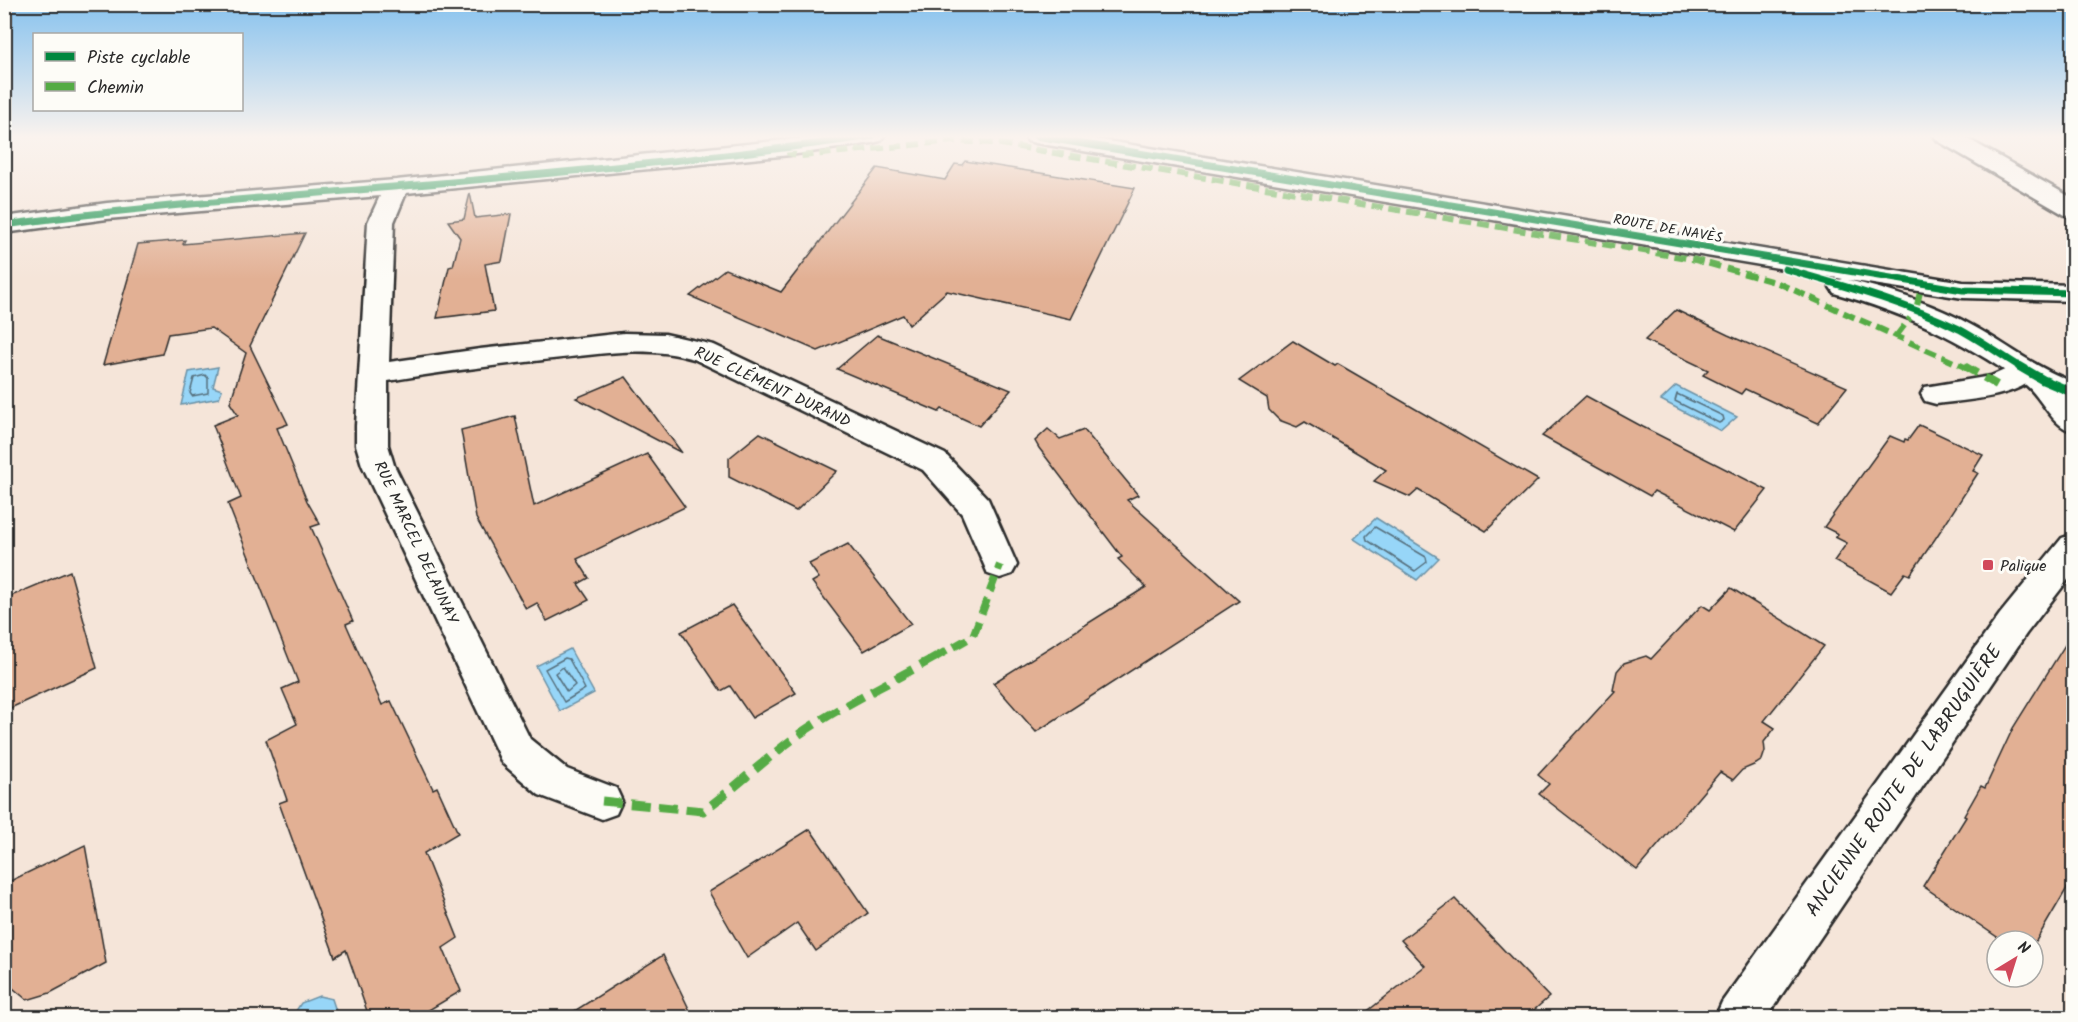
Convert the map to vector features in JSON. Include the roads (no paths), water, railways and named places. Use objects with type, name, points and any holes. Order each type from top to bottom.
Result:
[{"type":"street","points":[[4,225],[85,213],[429,184]]},
{"type":"street","name":"ROUTE DE NAVÈS","points":[[1325,184],[1727,252]]},
{"type":"street","points":[[2028,184],[2073,210]]},
{"type":"street","name":"RUE MARCEL DELAUNAY","points":[[396,187],[381,222],[371,426],[372,445],[378,465],[516,751],[553,782],[602,801]]},
{"type":"street","points":[[1727,252],[1964,290],[2073,293]]},
{"type":"street","points":[[1727,252],[1851,289],[1914,311],[1958,329],[2031,375],[2073,393]]},
{"type":"street","points":[[2001,354],[1987,338],[1981,323],[1983,310],[1993,301],[2009,295],[2032,293],[2073,300]]},
{"type":"street","name":"RUE CLÉMENT DURAND","points":[[375,374],[426,364],[642,341],[685,345],[934,462],[976,508],[1000,565]]},
{"type":"street","points":[[1936,394],[1997,385],[2031,375]]},
{"type":"street","points":[[2031,375],[2073,422]]},
{"type":"street","name":"ANCIENNE ROUTE DE LABRUGUIÈRE","points":[[1738,1017],[2013,624],[2073,547]]},
{"type":"water","points":[[218,367],[213,387],[222,390],[219,398],[181,405],[189,372]]},
{"type":"water","points":[[1676,386],[1737,417],[1721,431],[1661,400]]},
{"type":"water","points":[[1376,518],[1439,558],[1417,580],[1354,539]]},
{"type":"water","points":[[570,649],[594,693],[560,711],[536,666]]},
{"type":"water","points":[[319,996],[332,999],[338,1017],[292,1017],[301,1003]]},
{"type":"place","name":"Palique","points":[[1988,565]]}]
